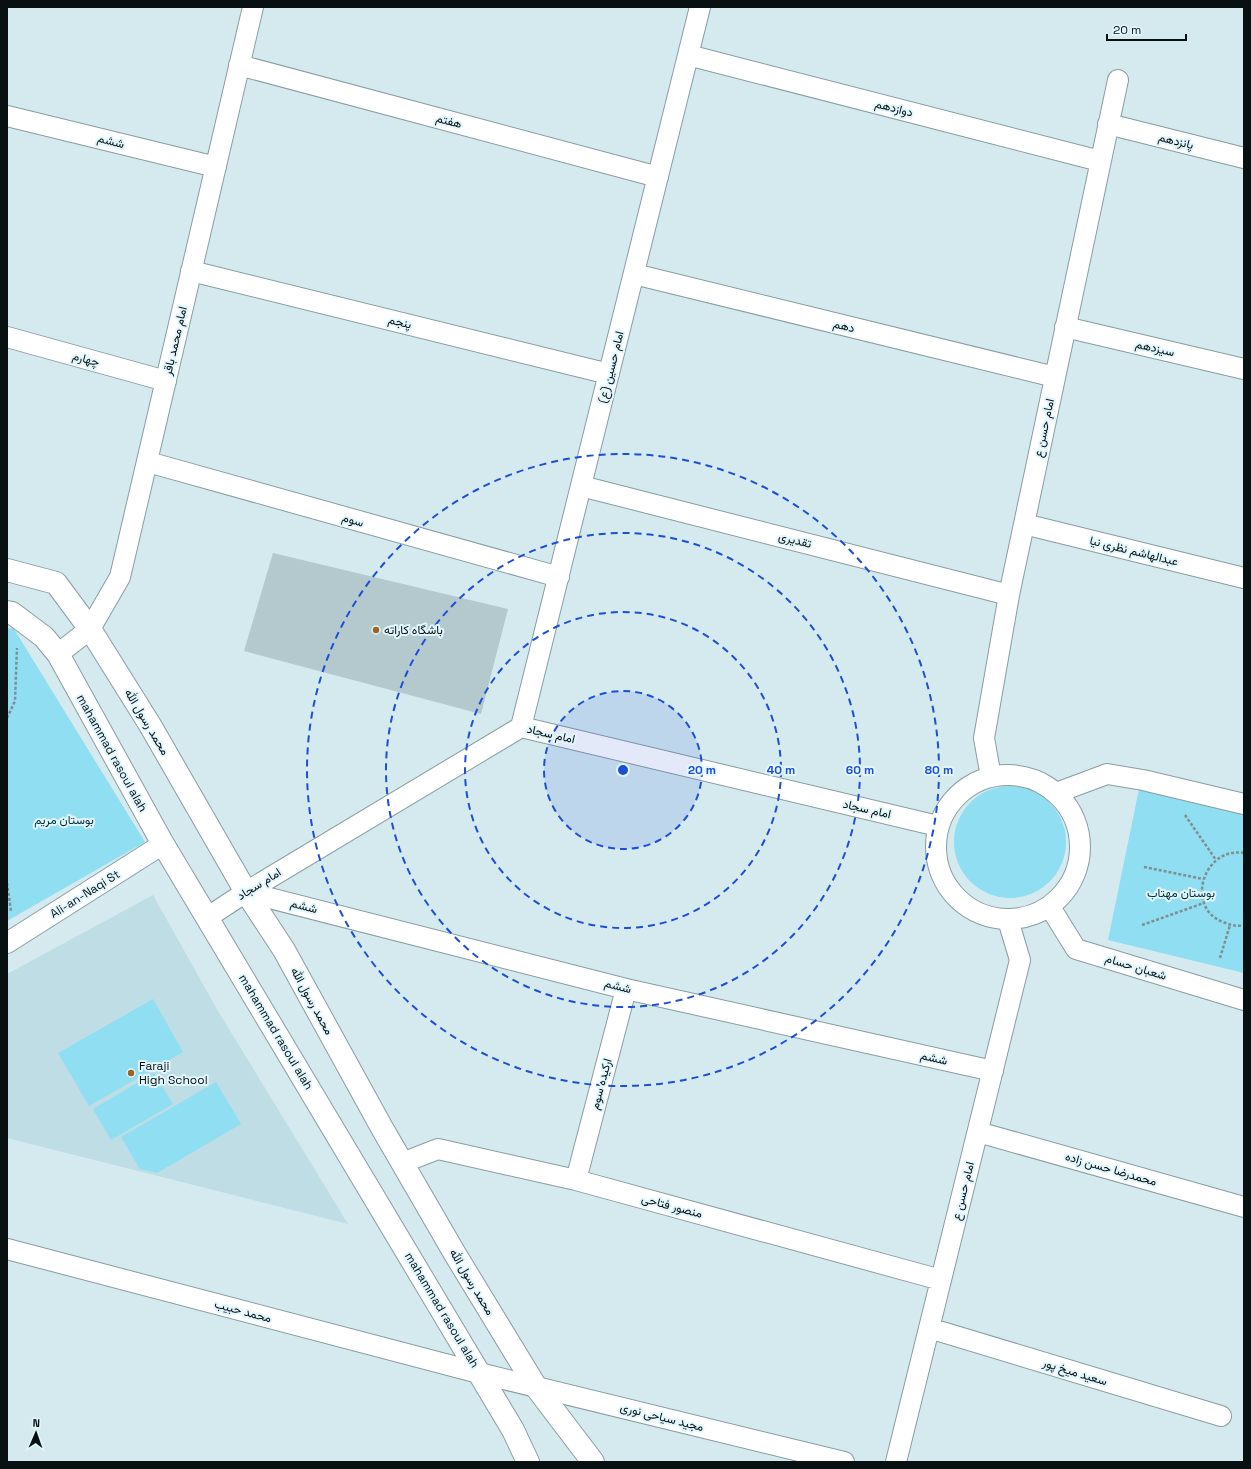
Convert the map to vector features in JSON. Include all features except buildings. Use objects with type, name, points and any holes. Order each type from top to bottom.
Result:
[{"type":"street","name":"امام محمد باقر","points":[[58,654],[90,629],[120,577],[253,7]]},
{"type":"street","name":"امام حسین (ع)","points":[[521,727],[700,7]]},
{"type":"street","name":"دوازدهم","points":[[688,55],[1100,161]]},
{"type":"street","name":"هفتم","points":[[239,65],[658,177]]},
{"type":"street","name":"امام حسن ع","points":[[991,777],[984,738],[1009,595],[1118,80]]},
{"type":"street","name":"ششم","points":[[7,116],[216,167]]},
{"type":"street","name":"پانزدهم","points":[[1108,124],[1244,158]]},
{"type":"street","name":"پنجم","points":[[191,271],[609,374]]},
{"type":"street","name":"دهم","points":[[634,274],[1055,377]]},
{"type":"street","name":"سیزدهم","points":[[1065,327],[1244,370]]},
{"type":"street","name":"چهارم","points":[[7,338],[166,381]]},
{"type":"street","name":"سوم","points":[[148,462],[559,577]]},
{"type":"street","name":"تقدیری","points":[[581,486],[1009,595]]},
{"type":"street","name":"عبدالهاشم نظری نیا","points":[[1024,524],[1244,578]]},
{"type":"street","name":"محمد رسول الله","points":[[7,570],[56,583],[90,629],[150,725],[246,892],[284,950],[402,1163],[455,1254],[536,1387],[592,1462]]},
{"type":"street","points":[[7,612],[12,613],[44,637],[58,654]]},
{"type":"street","name":"mahammad rasoul alah","points":[[58,654],[163,844],[208,917],[513,1430],[528,1462]]},
{"type":"street","name":"امام سجاد","points":[[208,917],[246,892],[521,727],[938,826]]},
{"type":"street","points":[[1056,793],[1107,774],[1165,785],[1244,804]]},
{"type":"street","points":[[1014,775],[1037,781],[1056,793],[1070,810],[1078,830],[1081,851],[1076,872],[1066,891],[1050,907],[1030,916],[1008,920],[986,917],[965,907],[949,891],[938,871],[935,848],[938,826],[946,809],[958,794],[974,783],[991,777],[1014,775]]},
{"type":"street","name":"Ali-an-Naqi St","points":[[7,942],[163,844]]},
{"type":"street","name":"ششم","points":[[246,892],[626,989],[993,1071]]},
{"type":"street","name":"شعبان حسام","points":[[1050,907],[1076,949],[1244,1000]]},
{"type":"street","name":"امام حسن ع","points":[[896,1462],[1020,960],[1008,920]]},
{"type":"street","name":"ارکیده سوم","points":[[576,1180],[626,989]]},
{"type":"street","name":"محمدرضا حسن زاده","points":[[978,1132],[1244,1207]]},
{"type":"street","name":"منصور فتاحی","points":[[402,1163],[438,1149],[576,1180],[941,1280]]},
{"type":"street","name":"محمد حبیب","points":[[7,1249],[479,1373]]},
{"type":"street","name":"سعید میخ پور","points":[[929,1328],[1221,1416]]},
{"type":"street","name":"مجید سیاحی نوری","points":[[479,1373],[844,1462]]},
{"type":"path","points":[[7,718],[15,701],[18,664],[16,641]]},
{"type":"path","points":[[1165,785],[1216,860]]},
{"type":"path","points":[[1244,853],[1227,854],[1216,860],[1208,869],[1203,880],[1201,891],[1204,903],[1210,913],[1219,920],[1230,925],[1244,925]]},
{"type":"path","points":[[1144,867],[1203,880]]},
{"type":"path","points":[[7,883],[12,912]]},
{"type":"path","points":[[1142,925],[1204,903]]},
{"type":"path","points":[[1220,958],[1230,925]]},
{"type":"shaded area","name":"Faraji High School","points":[[153,895],[218,1011],[348,1224],[7,1138],[7,974]]},
{"type":"green space","name":"بوستان مریم","points":[[7,628],[14,629],[145,842],[7,921]]},
{"type":"green space","points":[[1010,786],[1021,787],[1031,791],[1041,796],[1049,803],[1056,811],[1061,821],[1065,831],[1065,853],[1061,863],[1056,873],[1049,881],[1041,888],[1031,893],[1021,897],[1010,898],[999,897],[989,893],[979,888],[971,881],[964,873],[959,863],[955,853],[954,842],[955,831],[959,821],[964,811],[971,803],[979,796],[989,791],[999,787]]},
{"type":"green space","name":"بوستان مهتاب","points":[[1139,789],[1244,814],[1244,973],[1108,940]]},
{"type":"green space","points":[[153,999],[183,1052],[89,1106],[58,1053]]},
{"type":"green space","points":[[154,1073],[173,1104],[111,1140],[93,1109]]},
{"type":"green space","points":[[216,1082],[241,1124],[157,1173],[140,1169],[121,1137]]},
{"type":"place","name":"باشگاه کاراته","points":[[376,630]]},
{"type":"place","name":"Faraji High School","points":[[131,1073]]}]
